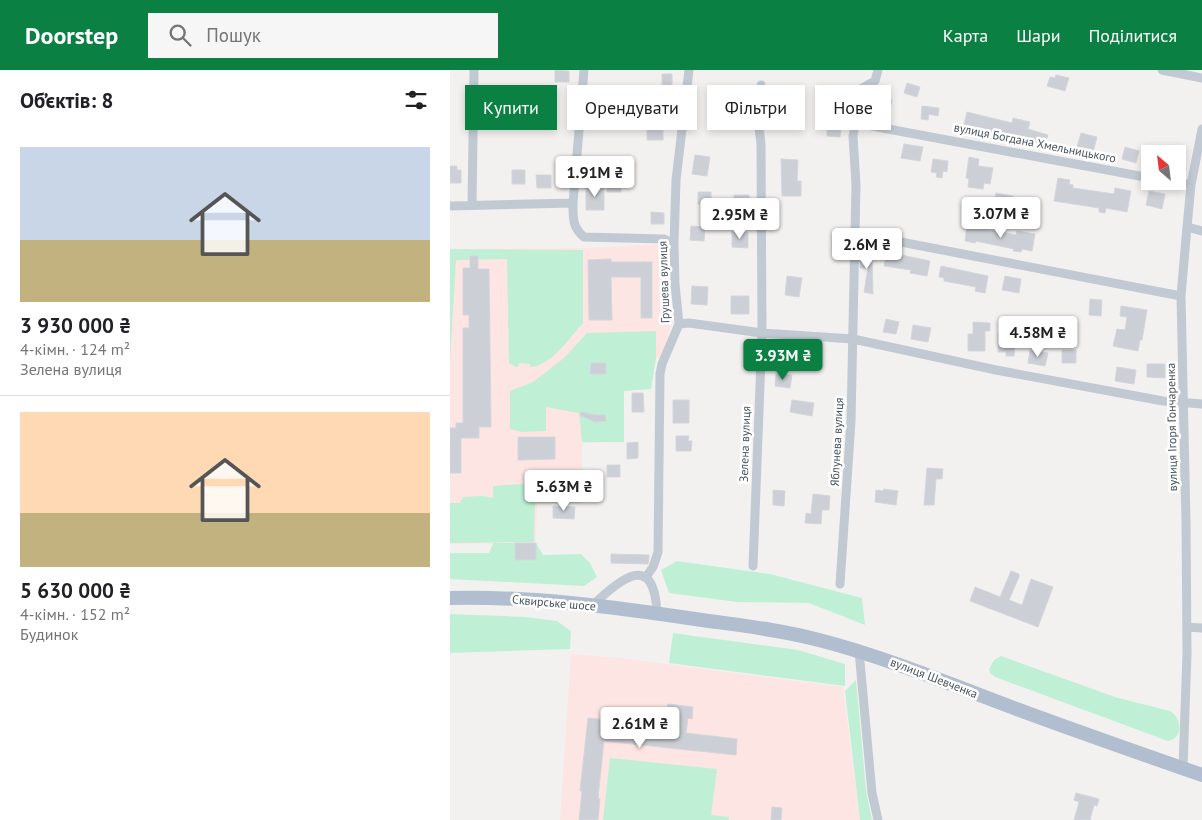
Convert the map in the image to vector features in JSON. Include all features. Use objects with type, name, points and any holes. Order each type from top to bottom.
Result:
[{"type":"main road","name":"Сквирське шосе","points":[[450,598],[506,599],[657,613]]},
{"type":"main road","name":"вулиця Шевченка","points":[[657,613],[776,630],[818,639],[1202,775]]},
{"type":"street","points":[[472,205],[474,70]]},
{"type":"street","points":[[584,70],[572,203],[573,222],[577,231],[584,237],[664,239],[674,244]]},
{"type":"street","name":"Грушева вулиця","points":[[646,577],[653,567],[658,552],[660,374],[662,364],[679,324],[674,244],[676,180],[689,70]]},
{"type":"street","name":"Яблунева вулиця","points":[[868,85],[875,81],[878,70]]},
{"type":"street","points":[[1162,70],[1202,78]]},
{"type":"street","name":"вулиця Ігоря Гончаренка","points":[[1183,768],[1187,627],[1181,296],[1191,185],[1202,129]]},
{"type":"street","name":"Зелена вулиця","points":[[753,566],[762,332],[761,144],[759,130]]},
{"type":"street","name":"Яблунева вулиця","points":[[840,584],[848,486],[853,340],[856,185],[853,136],[854,130]]},
{"type":"street","name":"вулиця Богдана Хмельницького","points":[[891,130],[1141,176]]},
{"type":"street","points":[[1186,184],[1191,185]]},
{"type":"street","points":[[450,206],[572,203]]},
{"type":"street","points":[[1188,227],[1202,231]]},
{"type":"street","points":[[854,233],[1181,296]]},
{"type":"street","points":[[679,324],[689,323],[853,340],[996,370],[1184,404],[1202,404]]},
{"type":"street","points":[[593,606],[607,591],[627,578],[638,575],[646,577],[651,581],[654,588],[657,613]]},
{"type":"street","points":[[1187,627],[1202,628]]},
{"type":"street","points":[[859,652],[872,793],[878,820]]},
{"type":"shaded area","points":[[668,244],[670,328],[662,359],[656,358],[651,389],[624,391],[624,442],[582,443],[582,504],[537,504],[536,543],[450,544],[450,249],[586,248]]},
{"type":"shaded area","points":[[571,654],[619,658],[843,687],[860,820],[560,820]]},
{"type":"green space","points":[[450,249],[583,250],[583,323],[560,350],[546,362],[530,367],[530,364],[519,363],[518,367],[516,367],[509,363],[507,259],[456,260],[450,360]]},
{"type":"green space","points":[[656,331],[656,358],[651,389],[624,391],[624,442],[582,442],[579,413],[546,407],[546,431],[521,432],[510,429],[510,391],[533,382],[564,358],[587,333]]},
{"type":"green space","points":[[580,480],[580,503],[535,503],[534,542],[450,543],[450,503],[460,503],[463,497],[483,496],[493,498],[493,486]]},
{"type":"green space","points":[[493,543],[536,543],[543,555],[581,554],[590,563],[597,577],[584,586],[450,579],[450,553],[489,553]]},
{"type":"green space","points":[[677,561],[770,574],[862,598],[865,625],[809,603],[737,602],[669,593],[661,570]]},
{"type":"green space","points":[[450,614],[526,617],[557,621],[571,631],[570,649],[450,653]]},
{"type":"green space","points":[[673,633],[798,650],[845,664],[845,686],[669,663]]},
{"type":"green space","points":[[1001,656],[1115,697],[1170,711],[1177,718],[1180,728],[1179,732],[1177,736],[1168,741],[995,677],[990,673],[989,669],[994,660]]},
{"type":"green space","points":[[856,680],[866,790],[872,820],[860,820],[845,691]]},
{"type":"green space","points":[[610,758],[717,769],[711,815],[729,817],[729,820],[603,820]]},
{"type":"building","points":[[555,70],[569,71],[569,82],[555,82]]},
{"type":"building","points":[[662,74],[672,74],[672,85],[662,85]]},
{"type":"building","points":[[1056,75],[1069,78],[1065,91],[1047,86],[1050,77],[1055,78]]},
{"type":"building","points":[[907,83],[920,87],[917,97],[904,93]]},
{"type":"building","points":[[922,106],[939,108],[938,116],[929,114],[928,120],[921,119]]},
{"type":"building","points":[[967,112],[1012,123],[1013,118],[1030,122],[1028,129],[1048,135],[1045,144],[978,129],[977,132],[963,128]]},
{"type":"building","points":[[647,130],[663,130],[663,140],[647,140]]},
{"type":"building","points":[[827,130],[841,130],[840,137],[827,136]]},
{"type":"building","points":[[1081,133],[1097,137],[1092,156],[1076,151]]},
{"type":"building","points":[[904,144],[923,147],[920,161],[901,158]]},
{"type":"building","points":[[1125,147],[1139,151],[1136,163],[1122,159]]},
{"type":"building","points":[[695,155],[710,157],[707,176],[692,174]]},
{"type":"building","points":[[969,157],[979,159],[978,166],[993,168],[990,184],[984,183],[983,189],[968,187],[969,179],[966,178]]},
{"type":"building","points":[[781,159],[798,160],[797,181],[801,181],[801,196],[782,196]]},
{"type":"building","points":[[933,159],[948,161],[947,172],[943,171],[942,178],[936,177],[937,173],[931,172]]},
{"type":"building","points":[[450,166],[457,166],[457,170],[461,170],[461,183],[450,183]]},
{"type":"building","points":[[512,170],[525,170],[525,184],[512,184]]},
{"type":"building","points":[[536,175],[551,175],[551,188],[537,188]]},
{"type":"building","points":[[1058,178],[1070,180],[1069,184],[1073,185],[1073,188],[1114,194],[1115,188],[1131,191],[1127,212],[1106,208],[1105,213],[1099,212],[1099,208],[1054,201]]},
{"type":"building","points":[[606,179],[621,179],[621,192],[607,192]]},
{"type":"building","points":[[586,187],[604,187],[604,210],[586,210]]},
{"type":"building","points":[[1149,191],[1165,194],[1162,209],[1146,205]]},
{"type":"building","points":[[698,192],[711,192],[711,204],[698,204]]},
{"type":"building","points":[[996,193],[1013,196],[1012,205],[995,202]]},
{"type":"building","points":[[734,195],[749,195],[749,218],[734,219]]},
{"type":"building","points":[[651,212],[664,213],[664,224],[651,224]]},
{"type":"building","points":[[967,225],[1016,235],[1017,231],[1035,234],[1032,251],[1022,249],[1021,252],[1013,251],[1014,249],[976,241],[975,243],[965,241]]},
{"type":"building","points":[[691,226],[705,227],[704,241],[690,240]]},
{"type":"building","points":[[732,232],[748,232],[748,248],[732,247]]},
{"type":"building","points":[[861,247],[868,247],[868,259],[872,259],[873,294],[864,292],[868,268],[860,268]]},
{"type":"building","points":[[887,252],[930,261],[927,276],[910,273],[911,270],[884,266]]},
{"type":"building","points":[[470,256],[478,256],[478,269],[489,269],[491,427],[479,427],[479,438],[461,438],[461,473],[450,473],[450,428],[456,428],[456,423],[463,423],[463,328],[469,328],[469,315],[463,315],[463,268],[470,268]]},
{"type":"building","points":[[611,259],[611,262],[652,262],[652,318],[641,318],[641,277],[611,277],[612,320],[589,320],[588,260]]},
{"type":"building","points":[[941,266],[988,276],[985,293],[975,291],[976,287],[944,281],[944,278],[939,277]]},
{"type":"building","points":[[787,276],[802,278],[799,297],[785,295]]},
{"type":"building","points":[[1005,276],[1021,279],[1019,293],[1002,290]]},
{"type":"building","points":[[692,286],[708,287],[707,305],[691,304]]},
{"type":"building","points":[[731,296],[749,296],[749,314],[731,314]]},
{"type":"building","points":[[1090,299],[1102,300],[1101,316],[1089,315]]},
{"type":"building","points":[[1121,306],[1147,310],[1142,340],[1140,340],[1138,351],[1113,346],[1117,329],[1125,330],[1127,317],[1120,316]]},
{"type":"building","points":[[886,319],[899,322],[896,334],[883,332]]},
{"type":"building","points":[[973,322],[990,323],[990,331],[985,331],[985,351],[968,351],[968,334],[973,334]]},
{"type":"building","points":[[913,325],[931,328],[928,342],[911,339]]},
{"type":"building","points":[[998,334],[1007,334],[1007,339],[1015,339],[1014,356],[1006,356],[1006,352],[998,352]]},
{"type":"building","points":[[1030,350],[1048,353],[1045,366],[1028,363]]},
{"type":"building","points":[[1062,350],[1076,350],[1076,363],[1062,363]]},
{"type":"building","points":[[591,363],[606,363],[606,374],[590,374]]},
{"type":"building","points":[[1147,364],[1165,364],[1165,378],[1147,377]]},
{"type":"building","points":[[1117,367],[1136,370],[1134,384],[1115,381]]},
{"type":"building","points":[[776,374],[792,375],[790,388],[775,386]]},
{"type":"building","points":[[632,393],[643,393],[644,412],[632,412]]},
{"type":"building","points":[[673,400],[689,400],[689,423],[673,423]]},
{"type":"building","points":[[792,400],[814,403],[812,416],[790,412]]},
{"type":"building","points":[[581,412],[605,415],[606,421],[595,422],[580,415]]},
{"type":"building","points":[[676,436],[689,436],[688,441],[692,441],[691,451],[676,451]]},
{"type":"building","points":[[518,437],[555,437],[555,459],[518,460]]},
{"type":"building","points":[[638,442],[638,458],[627,459],[627,443]]},
{"type":"building","points":[[607,465],[620,465],[620,477],[607,477]]},
{"type":"building","points":[[927,468],[943,469],[942,479],[936,479],[934,505],[924,505]]},
{"type":"building","points":[[884,489],[898,491],[896,505],[875,502],[876,490],[883,491]]},
{"type":"building","points":[[773,490],[785,491],[784,506],[773,505]]},
{"type":"building","points":[[813,494],[830,496],[829,510],[822,510],[821,524],[805,523],[806,513],[811,514]]},
{"type":"building","points":[[553,506],[575,507],[574,519],[553,518]]},
{"type":"building","points":[[515,543],[536,543],[536,560],[515,560]]},
{"type":"building","points":[[611,554],[649,555],[648,564],[611,563]]},
{"type":"building","points":[[1011,571],[1019,574],[1019,577],[1009,600],[1022,605],[1031,579],[1053,587],[1038,627],[970,601],[975,587],[1000,597]]},
{"type":"building","points":[[668,704],[693,707],[692,719],[688,718],[686,733],[737,739],[736,755],[604,741],[598,798],[600,799],[598,820],[579,820],[582,791],[580,791],[588,718],[606,720],[606,724],[668,731],[670,718],[667,717]]},
{"type":"building","points":[[1076,793],[1099,799],[1097,806],[1094,805],[1090,820],[1074,820],[1079,802],[1074,800]]},
{"type":"building","points":[[772,807],[782,808],[781,820],[771,820]]}]
